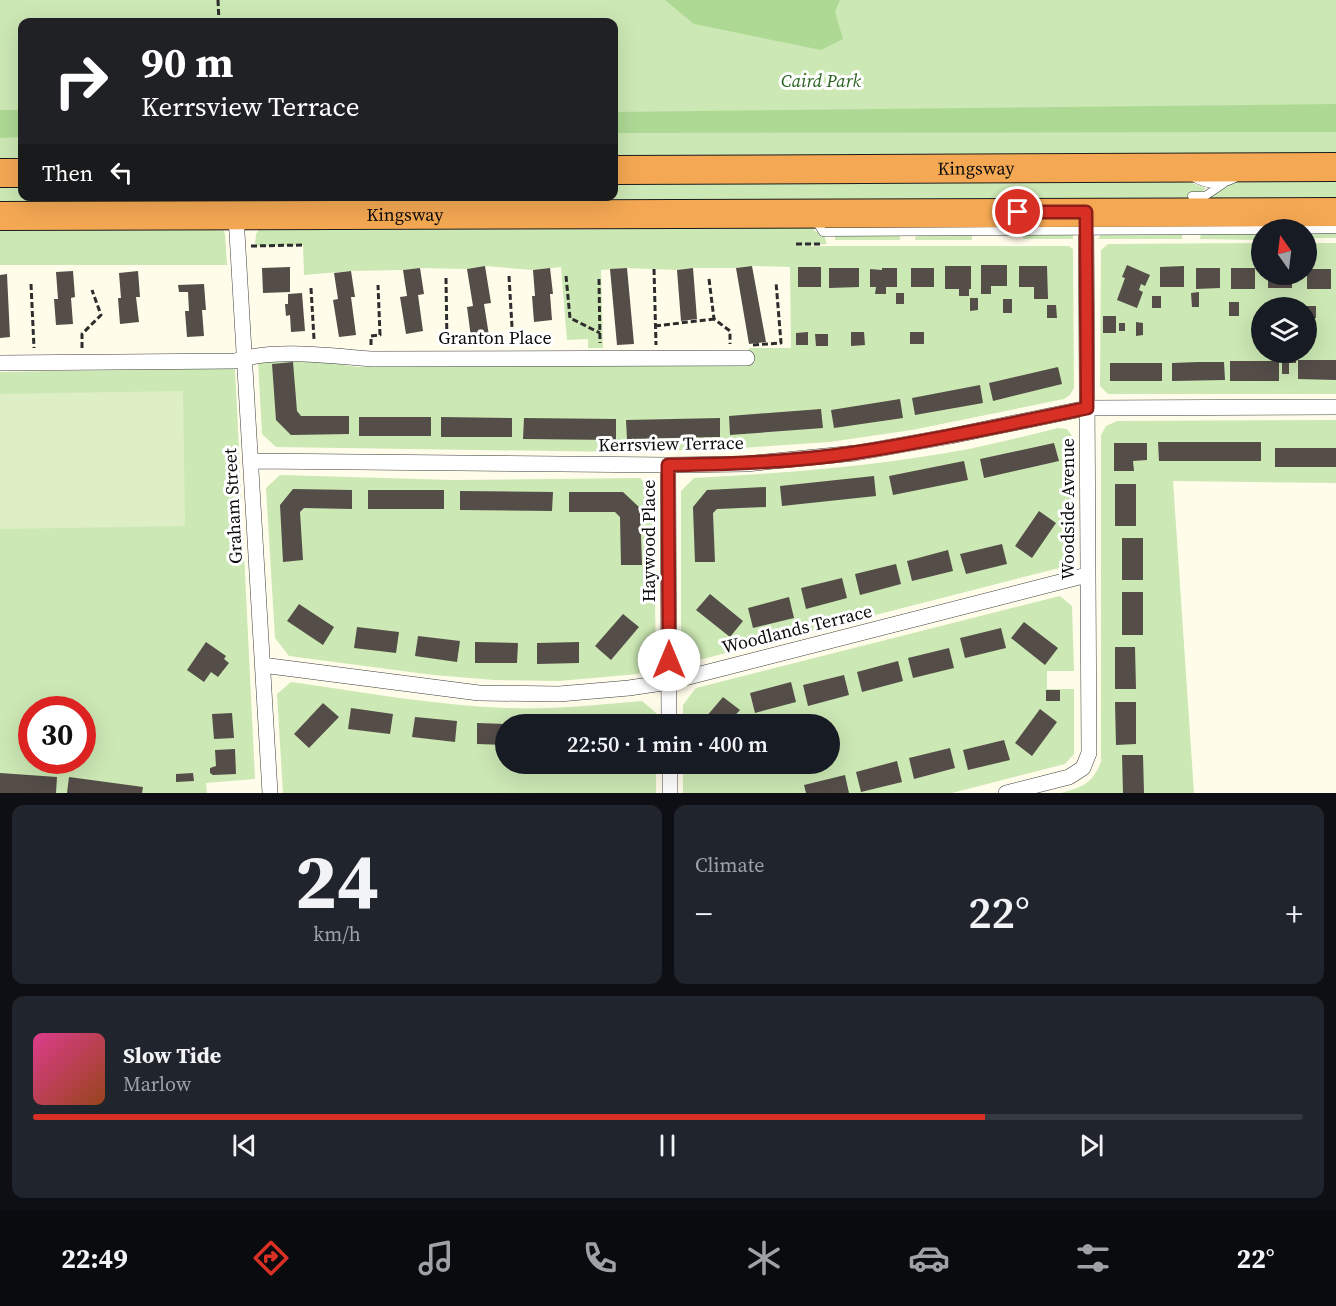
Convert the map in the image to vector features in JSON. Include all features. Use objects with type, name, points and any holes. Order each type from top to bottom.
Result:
[{"type":"highway","name":"Kingsway","points":[[618,170],[1336,168]]},
{"type":"highway","points":[[0,173],[18,173]]},
{"type":"highway","name":"Kingsway","points":[[0,216],[810,213],[1041,221],[1166,221],[1336,212]]},
{"type":"street","name":"Graham Street","points":[[236,216],[270,793]]},
{"type":"street","name":"Woodside Avenue","points":[[1006,793],[1069,777],[1083,768],[1089,753],[1087,221]]},
{"type":"street","name":"Granton Place","points":[[0,363],[235,361],[253,355],[316,354],[371,359],[747,358]]},
{"type":"street","name":"Kerrsview Terrace","points":[[250,461],[745,464],[856,453],[1087,408],[1336,407]]},
{"type":"street","name":"Haywood Place","points":[[668,465],[669,714]]},
{"type":"street","name":"Woodlands Terrace","points":[[262,665],[479,693],[559,694],[629,688],[669,682],[1087,575]]},
{"type":"street","points":[[670,774],[670,793]]},
{"type":"lane","points":[[1176,168],[1205,184],[1224,184]]},
{"type":"lane","points":[[1192,196],[1205,196],[1251,168]]},
{"type":"lane","name":"Kingsway","points":[[1166,221],[1251,229]]},
{"type":"lane","points":[[1317,229],[1336,229]]},
{"type":"path","points":[[218,0],[219,18]]},
{"type":"path","points":[[238,246],[303,245]]},
{"type":"path","points":[[654,269],[656,357]]},
{"type":"path","points":[[509,276],[514,358]]},
{"type":"path","points":[[566,276],[570,318],[600,333]]},
{"type":"path","points":[[446,278],[447,358]]},
{"type":"path","points":[[599,279],[600,358]]},
{"type":"path","points":[[710,279],[714,319]]},
{"type":"path","points":[[730,358],[739,346],[781,343],[776,282]]},
{"type":"path","points":[[31,284],[35,362]]},
{"type":"path","points":[[371,359],[370,336],[380,334],[378,285]]},
{"type":"path","points":[[311,288],[314,339],[319,339],[316,354]]},
{"type":"path","points":[[82,361],[82,334],[101,315],[92,290]]},
{"type":"path","points":[[655,326],[714,319],[730,331],[730,358]]},
{"type":"green space","name":"Caird Park","points":[[0,0],[1336,0],[1336,160],[618,163],[618,18],[18,18],[18,164],[0,164]]},
{"type":"green space","points":[[665,0],[840,0],[835,12],[843,39],[821,50],[694,24]]},
{"type":"green space","points":[[1336,104],[1336,132],[618,133],[618,112]]},
{"type":"green space","points":[[0,110],[18,110],[18,137],[0,138]]},
{"type":"green space","points":[[1175,177],[1206,188],[1202,192],[1207,199],[1243,177],[1336,177],[1336,203],[289,206],[289,201],[618,201],[618,180]]},
{"type":"green space","points":[[0,181],[18,181],[18,201],[272,202],[0,208]]},
{"type":"green space","points":[[807,221],[816,232],[823,232],[827,244],[796,246],[1069,246],[1073,249],[1074,388],[1070,395],[1064,399],[912,430],[829,442],[725,449],[621,452],[276,447],[262,434],[258,361],[308,359],[357,367],[749,365],[749,348],[791,348],[790,267],[601,270],[603,348],[588,348],[588,339],[567,340],[561,267],[533,270],[485,266],[467,269],[420,268],[304,275],[303,245],[255,246],[256,234],[260,228]]},
{"type":"green space","points":[[0,225],[221,225],[225,234],[227,265],[0,265]]},
{"type":"green space","points":[[1251,233],[1251,240],[1200,239],[1201,234]]},
{"type":"green space","points":[[1317,233],[1336,233],[1336,238],[1317,238]]},
{"type":"green space","points":[[972,234],[972,240],[915,240],[916,235]]},
{"type":"green space","points":[[1023,234],[1073,234],[1073,239],[1023,239]]},
{"type":"green space","points":[[1101,234],[1182,234],[1182,239],[1098,239]]},
{"type":"green space","points":[[835,235],[900,235],[900,240],[835,240]]},
{"type":"green space","points":[[1251,243],[1251,285],[1317,285],[1317,243],[1336,243],[1336,394],[1108,394],[1100,386],[1101,250],[1108,244]]},
{"type":"green space","points":[[235,368],[255,779],[206,783],[207,793],[0,793],[0,372]]},
{"type":"green space","points":[[183,391],[185,526],[0,529],[0,394]]},
{"type":"green space","points":[[1336,420],[1336,483],[1173,481],[1194,793],[1061,793],[1075,789],[1090,780],[1101,762],[1101,435],[1106,426],[1117,421]]},
{"type":"green space","points":[[1058,428],[1067,429],[1073,437],[1073,552],[1059,568],[695,661],[681,650],[681,491],[694,478],[797,471],[901,460],[969,449]]},
{"type":"green space","points":[[280,475],[452,480],[640,478],[653,492],[656,658],[638,674],[559,681],[494,680],[433,675],[289,656],[275,638],[266,488]]},
{"type":"green space","points":[[1060,596],[1072,606],[1074,671],[1047,671],[1047,689],[1074,689],[1074,754],[1065,764],[952,793],[683,793],[683,774],[840,774],[840,714],[683,714],[683,705],[696,688]]},
{"type":"green space","points":[[291,682],[424,701],[505,708],[556,708],[642,701],[656,714],[495,714],[495,774],[656,774],[656,793],[283,793],[277,694]]},
{"type":"building","points":[[981,265],[1007,265],[1007,286],[991,286],[991,294],[981,294]]},
{"type":"building","points":[[1127,265],[1150,275],[1145,286],[1141,284],[1139,290],[1143,292],[1137,308],[1117,300]]},
{"type":"building","points":[[485,266],[491,303],[484,304],[490,342],[472,345],[467,307],[473,306],[467,269]]},
{"type":"building","points":[[752,266],[766,342],[749,344],[736,268]]},
{"type":"building","points":[[945,266],[971,266],[969,296],[959,296],[959,289],[945,289]]},
{"type":"building","points":[[1019,266],[1047,266],[1048,299],[1034,299],[1034,287],[1019,287]]},
{"type":"building","points":[[1184,266],[1184,287],[1160,287],[1160,267]]},
{"type":"building","points":[[290,267],[290,292],[263,293],[262,268]]},
{"type":"building","points":[[798,267],[821,267],[821,287],[798,287]]},
{"type":"building","points":[[420,268],[424,294],[418,295],[423,331],[406,334],[400,297],[407,296],[403,270]]},
{"type":"building","points":[[550,268],[553,294],[550,294],[552,320],[534,322],[533,270]]},
{"type":"building","points":[[627,268],[634,344],[617,345],[610,269]]},
{"type":"building","points":[[693,268],[697,319],[681,321],[677,270]]},
{"type":"building","points":[[829,268],[859,268],[859,287],[829,288]]},
{"type":"building","points":[[882,268],[897,268],[897,287],[886,287],[886,294],[875,294],[876,287],[870,287],[870,269],[882,270]]},
{"type":"building","points":[[911,268],[934,268],[934,287],[911,287]]},
{"type":"building","points":[[1196,268],[1220,268],[1220,288],[1196,289]]},
{"type":"building","points":[[1231,268],[1251,268],[1251,285],[1255,285],[1255,289],[1231,289]]},
{"type":"building","points":[[1317,269],[1331,269],[1331,289],[1307,289],[1307,285],[1317,285]]},
{"type":"building","points":[[73,271],[75,297],[71,298],[73,324],[56,325],[54,299],[58,299],[56,272]]},
{"type":"building","points":[[138,271],[140,297],[136,297],[139,322],[120,324],[119,273]]},
{"type":"building","points":[[351,271],[355,297],[351,297],[356,335],[339,337],[333,300],[338,299],[334,273]]},
{"type":"building","points":[[7,274],[10,337],[0,338],[0,275]]},
{"type":"building","points":[[204,284],[206,310],[202,310],[204,336],[187,337],[185,311],[189,311],[188,292],[179,292],[178,285]]},
{"type":"building","points":[[1268,285],[1292,285],[1292,288],[1268,288]]},
{"type":"building","points":[[1199,292],[1199,307],[1192,307],[1191,293]]},
{"type":"building","points":[[302,293],[305,331],[291,332],[290,315],[286,316],[285,304],[288,304],[288,294]]},
{"type":"building","points":[[896,293],[904,293],[904,304],[896,304]]},
{"type":"building","points":[[1152,296],[1161,296],[1161,308],[1152,308]]},
{"type":"building","points":[[970,298],[978,298],[978,310],[970,311]]},
{"type":"building","points":[[1003,299],[1012,299],[1012,313],[1003,313]]},
{"type":"building","points":[[1229,302],[1239,302],[1239,316],[1229,316]]},
{"type":"building","points":[[1047,305],[1056,305],[1057,318],[1047,318]]},
{"type":"building","points":[[1103,316],[1116,316],[1116,333],[1103,333]]},
{"type":"building","points":[[1136,322],[1143,323],[1143,335],[1136,336]]},
{"type":"building","points":[[1119,323],[1125,323],[1125,331],[1119,331]]},
{"type":"building","points":[[808,332],[808,345],[796,345],[796,333]]},
{"type":"building","points":[[851,332],[864,332],[865,345],[851,346]]},
{"type":"building","points":[[910,332],[924,332],[924,344],[910,344]]},
{"type":"building","points":[[815,334],[828,334],[828,346],[816,346]]},
{"type":"building","points":[[1336,360],[1336,380],[1298,379],[1298,363]]},
{"type":"building","points":[[1230,361],[1279,363],[1279,381],[1230,381]]},
{"type":"building","points":[[293,362],[297,411],[301,416],[349,416],[349,434],[291,435],[276,420],[272,364]]},
{"type":"building","points":[[1224,362],[1225,380],[1172,381],[1172,363]]},
{"type":"building","points":[[1110,363],[1162,363],[1162,381],[1110,381]]},
{"type":"building","points":[[1282,363],[1289,363],[1289,374],[1282,374]]},
{"type":"building","points":[[1058,367],[1062,384],[993,401],[989,383]]},
{"type":"building","points":[[980,385],[983,403],[915,415],[912,398]]},
{"type":"building","points":[[900,399],[903,418],[834,428],[831,410]]},
{"type":"building","points":[[821,409],[823,428],[730,435],[729,416]]},
{"type":"building","points":[[359,417],[431,417],[431,436],[359,436]]},
{"type":"building","points":[[441,417],[512,418],[512,437],[441,437]]},
{"type":"building","points":[[524,418],[616,419],[616,440],[523,439]]},
{"type":"building","points":[[720,418],[720,437],[627,439],[626,420]]},
{"type":"building","points":[[1158,442],[1261,442],[1261,461],[1159,461]]},
{"type":"building","points":[[1054,443],[1059,461],[984,478],[980,459]]},
{"type":"building","points":[[1114,443],[1147,443],[1147,460],[1133,461],[1134,471],[1114,471]]},
{"type":"building","points":[[1275,448],[1336,448],[1336,467],[1275,467]]},
{"type":"building","points":[[964,461],[968,480],[893,495],[889,476]]},
{"type":"building","points":[[874,476],[876,496],[782,506],[780,486]]},
{"type":"building","points":[[1115,484],[1136,484],[1136,526],[1115,526]]},
{"type":"building","points":[[766,487],[766,507],[717,509],[713,513],[715,562],[695,562],[693,507],[707,490]]},
{"type":"building","points":[[293,489],[352,490],[352,509],[304,508],[300,512],[303,560],[283,562],[280,505]]},
{"type":"building","points":[[368,490],[444,490],[444,509],[368,509]]},
{"type":"building","points":[[460,491],[553,492],[552,511],[460,510]]},
{"type":"building","points":[[569,492],[623,492],[640,508],[642,565],[621,565],[620,517],[615,512],[569,512]]},
{"type":"building","points":[[1039,511],[1056,523],[1032,558],[1015,546]]},
{"type":"building","points":[[1122,538],[1143,538],[1143,580],[1122,580]]},
{"type":"building","points":[[1002,544],[1007,564],[966,574],[960,554]]},
{"type":"building","points":[[948,550],[953,571],[912,581],[907,561]]},
{"type":"building","points":[[896,564],[901,584],[860,595],[855,574]]},
{"type":"building","points":[[842,578],[847,598],[806,609],[801,588]]},
{"type":"building","points":[[1122,592],[1143,592],[1143,635],[1122,635]]},
{"type":"building","points":[[710,594],[743,621],[730,637],[696,610]]},
{"type":"building","points":[[789,597],[794,618],[753,628],[748,608]]},
{"type":"building","points":[[299,604],[334,627],[323,645],[287,621]]},
{"type":"building","points":[[623,614],[639,627],[611,660],[595,646]]},
{"type":"building","points":[[1024,622],[1058,648],[1045,665],[1011,638]]},
{"type":"building","points":[[357,627],[399,632],[396,653],[354,648]]},
{"type":"building","points":[[1001,628],[1006,648],[965,658],[960,638]]},
{"type":"building","points":[[418,636],[460,641],[457,662],[415,656]]},
{"type":"building","points":[[206,642],[226,656],[224,659],[229,663],[218,677],[211,672],[204,682],[187,670]]},
{"type":"building","points":[[475,642],[518,643],[517,663],[475,663]]},
{"type":"building","points":[[579,642],[579,663],[537,664],[537,643]]},
{"type":"building","points":[[1115,647],[1135,647],[1136,689],[1115,689]]},
{"type":"building","points":[[949,648],[954,668],[913,678],[908,658]]},
{"type":"building","points":[[898,661],[903,681],[862,692],[857,672]]},
{"type":"building","points":[[844,675],[849,695],[808,706],[803,685]]},
{"type":"building","points":[[791,682],[796,702],[755,713],[750,693]]},
{"type":"building","points":[[1046,690],[1060,690],[1060,701],[1046,701]]},
{"type":"building","points":[[723,697],[740,710],[736,714],[709,714]]},
{"type":"building","points":[[1115,702],[1136,702],[1136,744],[1116,745]]},
{"type":"building","points":[[323,703],[339,717],[309,748],[294,734]]},
{"type":"building","points":[[351,708],[393,714],[390,734],[348,729]]},
{"type":"building","points":[[1040,709],[1057,722],[1032,756],[1015,743]]},
{"type":"building","points":[[232,713],[234,738],[214,739],[212,714]]},
{"type":"building","points":[[415,717],[457,721],[455,742],[412,737]]},
{"type":"building","points":[[477,723],[495,724],[495,745],[477,744]]},
{"type":"building","points":[[1004,740],[1010,760],[968,770],[963,750]]},
{"type":"building","points":[[950,748],[955,768],[914,779],[909,758]]},
{"type":"building","points":[[235,749],[236,774],[213,775],[210,773],[210,768],[216,766],[215,750]]},
{"type":"building","points":[[1122,755],[1143,755],[1144,793],[1123,793]]},
{"type":"building","points":[[897,761],[902,782],[861,792],[856,772]]},
{"type":"building","points":[[0,773],[57,777],[56,793],[0,793]]},
{"type":"building","points":[[193,773],[194,781],[176,782],[176,774]]},
{"type":"building","points":[[845,775],[849,793],[806,793],[804,785]]},
{"type":"building","points":[[69,777],[143,787],[142,793],[67,793]]},
{"type":"route","points":[[669,660],[668,465],[745,464],[856,453],[1087,408],[1086,212],[1018,212]]}]
